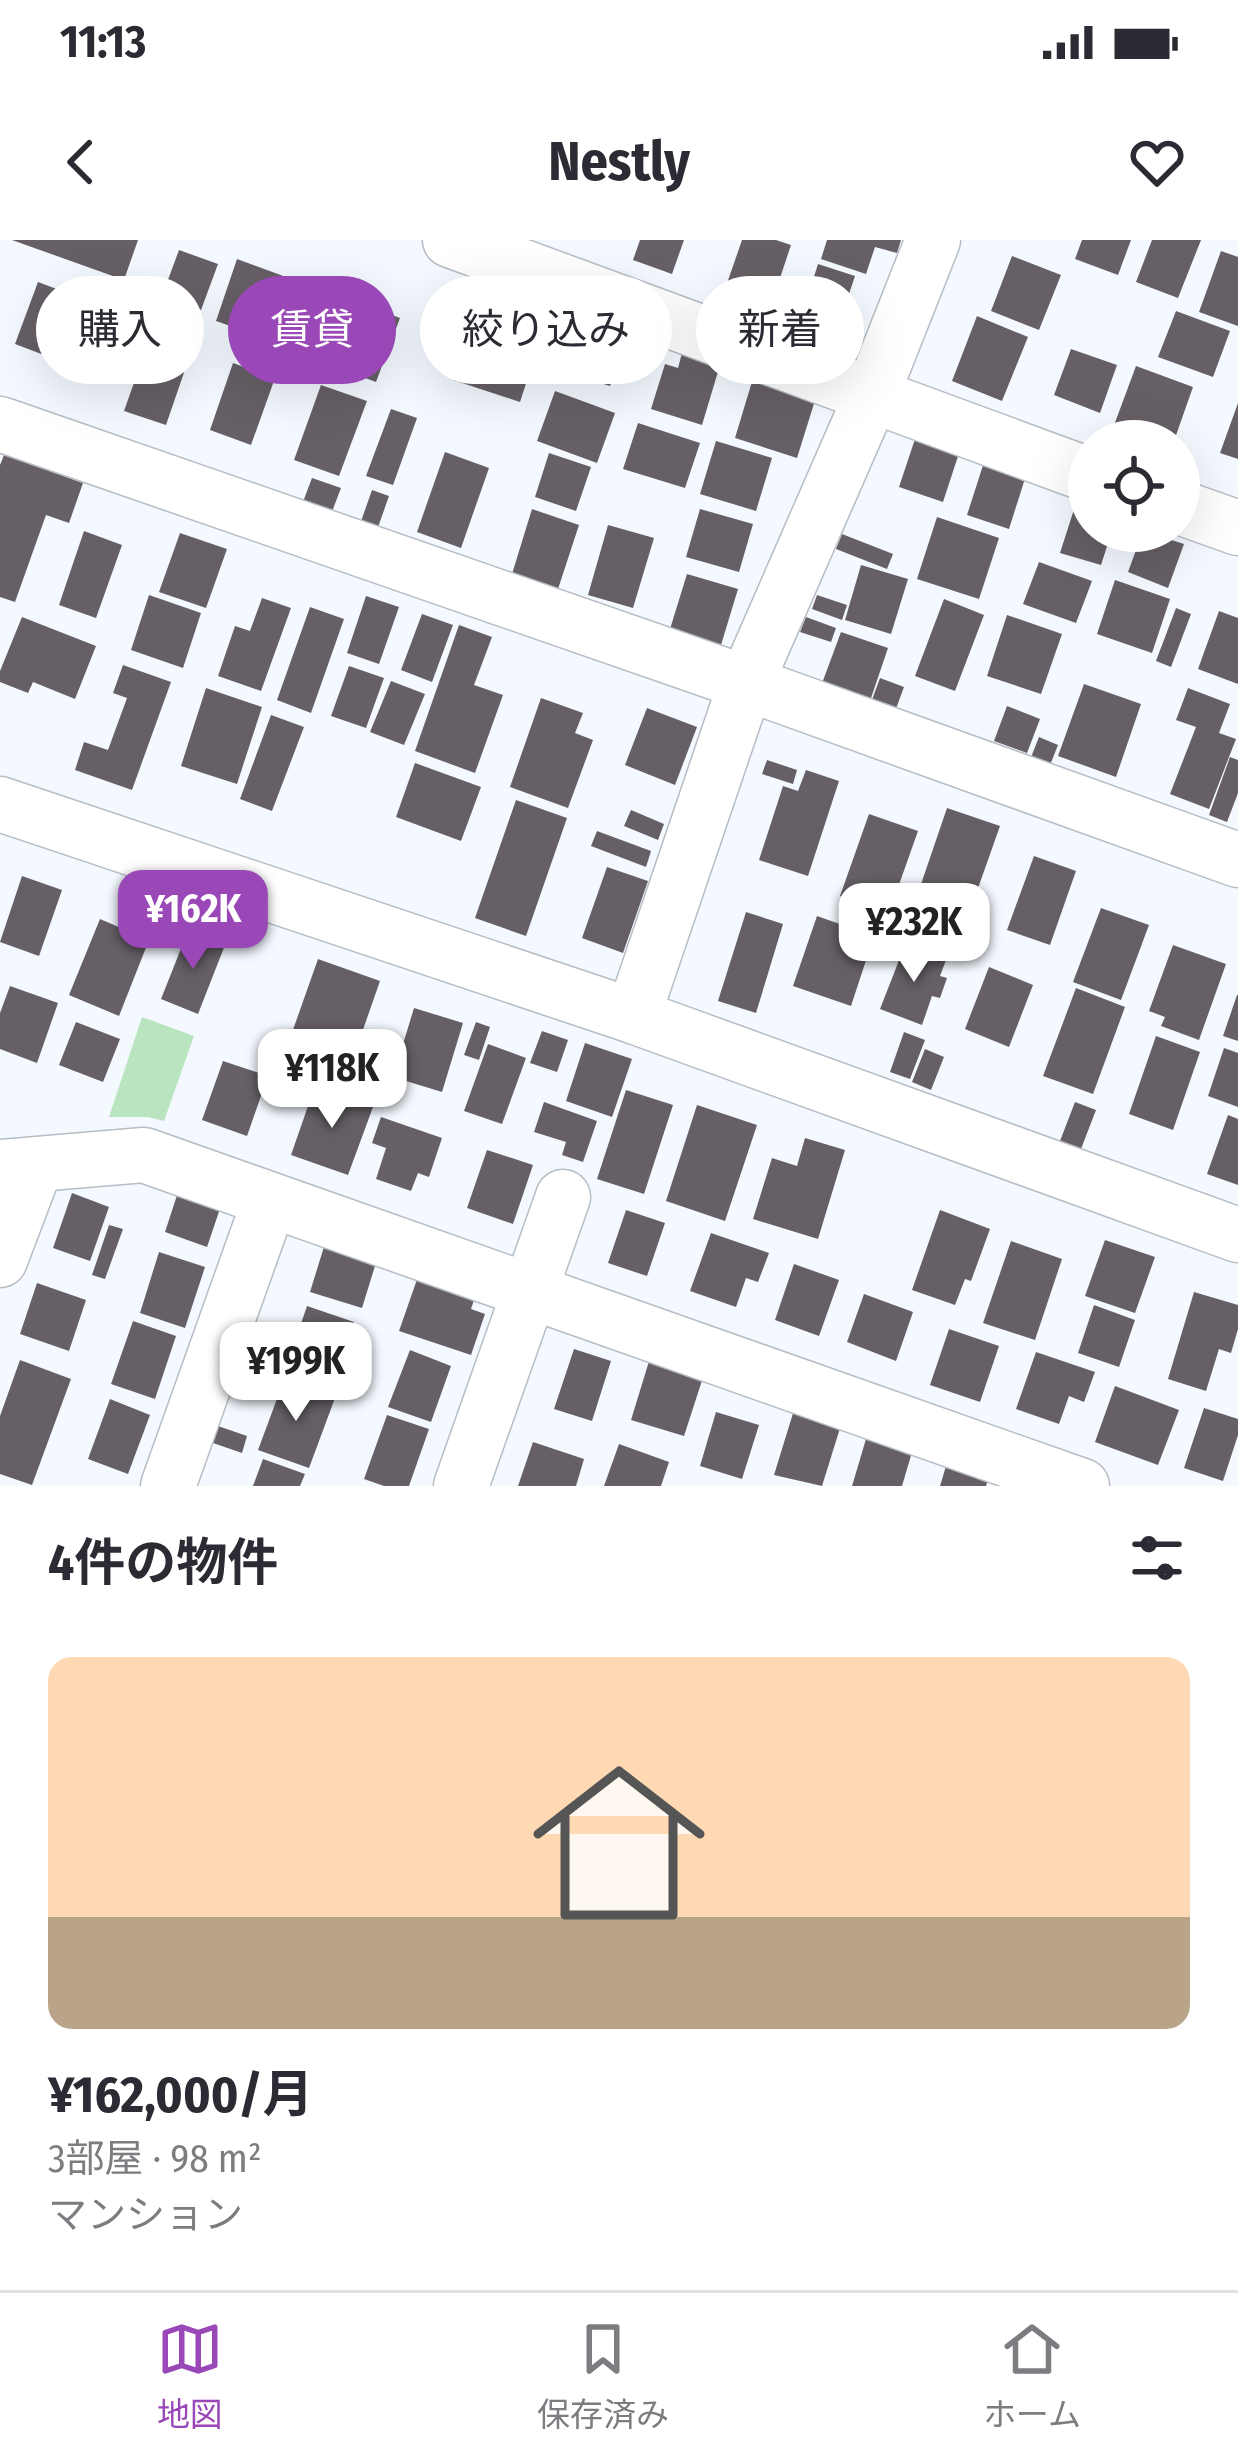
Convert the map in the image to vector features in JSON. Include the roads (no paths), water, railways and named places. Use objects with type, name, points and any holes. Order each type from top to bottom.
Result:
[{"type":"street","points":[[633,1016],[746,683],[871,397],[933,240]]},
{"type":"street","points":[[466,242],[1068,467]]},
{"type":"street","points":[[0,424],[1238,860]]},
{"type":"street","points":[[1200,514],[1238,528]]},
{"type":"street","points":[[0,804],[633,1016],[1238,1235]]},
{"type":"street","points":[[0,1260],[18,1166],[144,1155],[1082,1486]]},
{"type":"street","points":[[461,1486],[563,1198]]},
{"type":"street","points":[[168,1486],[270,1200]]}]
